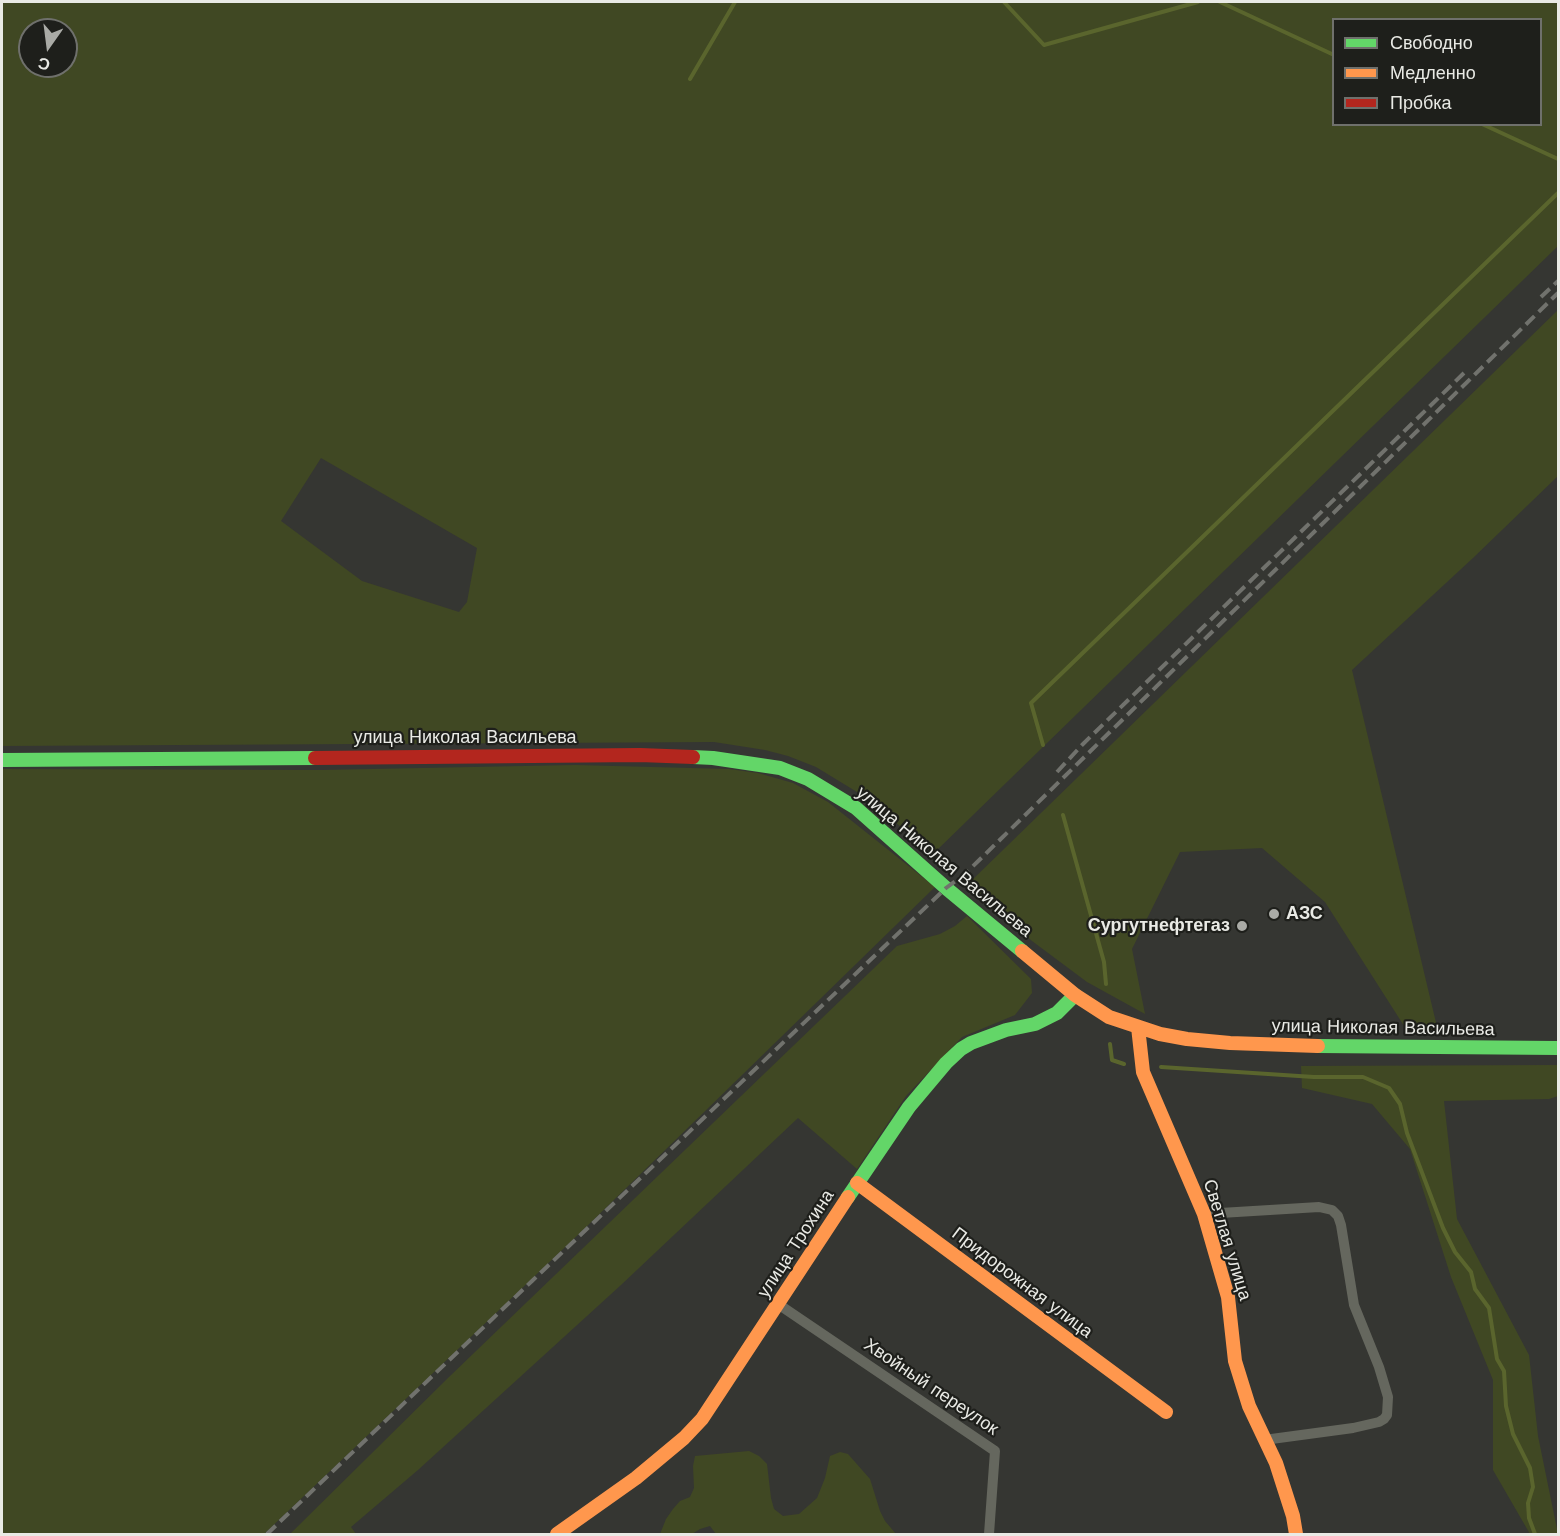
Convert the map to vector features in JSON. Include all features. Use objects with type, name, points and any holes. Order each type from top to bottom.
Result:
[{"type":"street","name":"улица Николая Васильева","points":[[2,760],[640,755],[713,758],[780,768],[808,779],[856,808],[946,888],[1075,995],[1109,1017],[1160,1034],[1187,1040],[1249,1044],[1558,1048]]},
{"type":"street","name":"улица Трохина","points":[[557,1534],[636,1478],[684,1438],[702,1419],[913,1101],[961,1049],[996,1033],[1035,1024],[1057,1013],[1075,995]]},
{"type":"street","name":"Светлая улица","points":[[1138,1027],[1143,1072],[1204,1214],[1228,1297],[1235,1361],[1249,1406],[1276,1463],[1293,1515],[1296,1534]]},
{"type":"street","name":"Придорожная улица","points":[[857,1183],[1166,1412]]},
{"type":"street","points":[[1204,1214],[1319,1207],[1332,1210],[1338,1216],[1341,1225],[1354,1305],[1379,1367],[1388,1397],[1387,1415],[1379,1422],[1353,1428],[1264,1440]]},
{"type":"street","name":"Хвойный переулок","points":[[778,1304],[995,1451],[988,1534]]},
{"type":"green space","points":[[2,2],[1558,2],[1558,246],[934,853],[857,792],[816,767],[765,750],[714,742],[2,746]],"holes":[[[321,458],[477,548],[467,602],[459,612],[362,581],[281,521]]]},
{"type":"green space","points":[[1558,310],[1558,476],[1352,670],[1438,1031],[1406,1029],[1325,902],[1262,848],[1180,852],[1132,949],[1145,1014],[1087,982],[1032,941],[968,884]]},
{"type":"green space","points":[[575,765],[729,769],[758,773],[793,783],[828,802],[935,887],[582,1231],[264,1534],[2,1534],[2,769],[321,770]]},
{"type":"green space","points":[[967,916],[1031,979],[1032,993],[1015,1015],[962,1037],[906,1096],[857,1169],[798,1118],[621,1285],[418,1470],[351,1527],[356,1534],[290,1534],[449,1377],[897,946],[940,934]]},
{"type":"green space","points":[[1558,1065],[1558,1096],[1549,1099],[1444,1101],[1457,1219],[1529,1355],[1538,1436],[1558,1534],[1530,1534],[1493,1470],[1493,1380],[1451,1277],[1410,1149],[1372,1104],[1302,1088],[1301,1066]]},
{"type":"green space","points":[[749,1451],[759,1456],[767,1464],[774,1509],[783,1516],[799,1514],[817,1498],[830,1456],[840,1452],[848,1454],[870,1479],[880,1511],[896,1534],[716,1534],[710,1526],[692,1534],[660,1534],[673,1509],[680,1501],[690,1497],[694,1488],[695,1456]]},
{"type":"waterway","points":[[690,79],[735,2]]},
{"type":"waterway","points":[[1004,2],[1044,45],[1198,2]]},
{"type":"waterway","points":[[1220,2],[1332,54]]},
{"type":"waterway","points":[[1486,126],[1558,159]]},
{"type":"waterway","points":[[1043,745],[1031,703],[1558,193]]},
{"type":"waterway","points":[[1063,815],[1104,962],[1106,984]]},
{"type":"waterway","points":[[1110,1044],[1112,1060],[1124,1064]]},
{"type":"waterway","points":[[1161,1067],[1314,1077],[1363,1077],[1389,1088],[1400,1104],[1407,1133],[1443,1228],[1455,1252],[1471,1272],[1475,1289],[1489,1308],[1497,1359],[1504,1371],[1506,1406],[1513,1434],[1530,1468],[1533,1487],[1528,1503],[1529,1518],[1535,1534]]},
{"type":"railway","points":[[1541,297],[1558,281]]},
{"type":"railway","points":[[267,1534],[946,888],[965,874],[1558,293]]},
{"type":"railway","points":[[1057,772],[1466,371]]},
{"type":"traffic: fast","points":[[693,757],[780,768],[808,779],[856,808],[946,888],[1022,951]]},
{"type":"traffic: fast","points":[[2,760],[315,758]]},
{"type":"traffic: fast","points":[[848,1197],[909,1107],[946,1063],[961,1049],[1006,1030],[1035,1024],[1057,1013],[1075,995]]},
{"type":"traffic: fast","points":[[1318,1046],[1558,1048]]},
{"type":"traffic: slow","points":[[1022,951],[1075,995],[1109,1017],[1160,1034],[1230,1043],[1318,1046]]},
{"type":"traffic: slow","points":[[1138,1027],[1143,1072],[1204,1214],[1228,1297],[1235,1361],[1249,1406],[1276,1463],[1293,1516],[1296,1534]]},
{"type":"traffic: slow","points":[[857,1183],[1166,1412]]},
{"type":"traffic: slow","points":[[557,1534],[636,1478],[684,1438],[702,1419],[848,1197]]},
{"type":"traffic: jam","points":[[315,758],[640,755],[693,757]]},
{"type":"place","name":"АЗС","points":[[1274,914]]},
{"type":"place","name":"Сургутнефтегаз","points":[[1242,926]]}]
